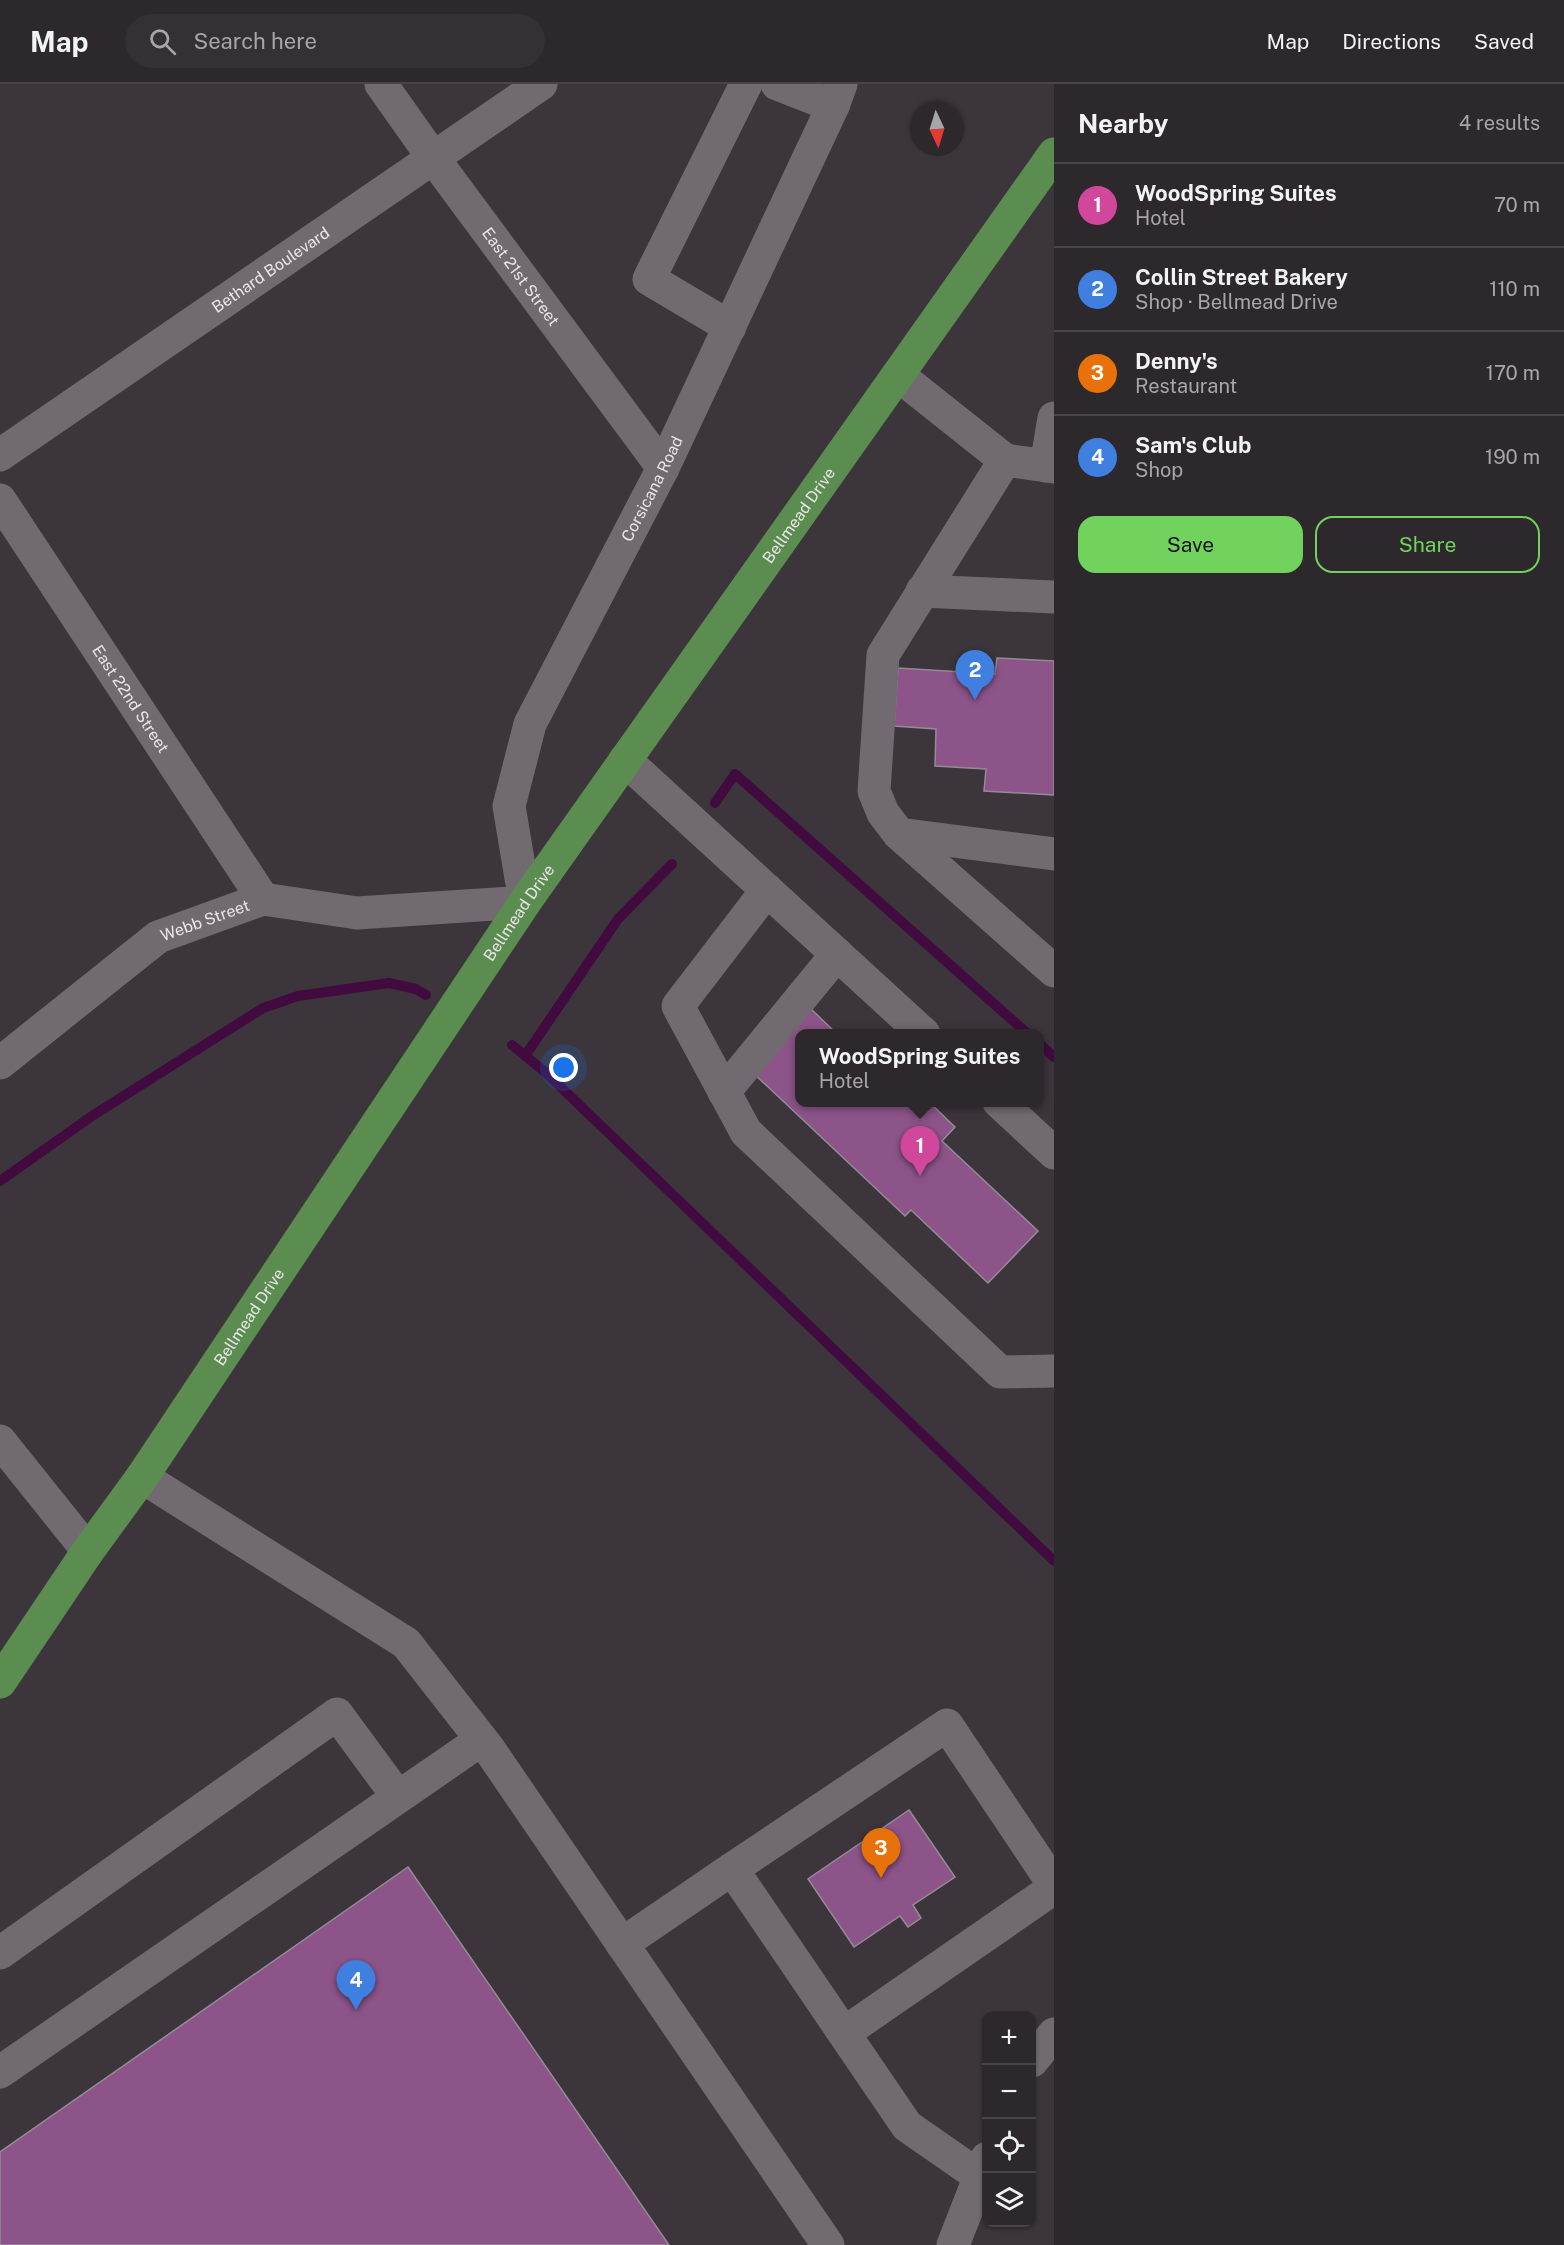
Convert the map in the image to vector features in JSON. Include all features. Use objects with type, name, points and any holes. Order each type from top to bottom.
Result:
[{"type":"main road","name":"Bellmead Drive","points":[[0,1682],[88,1551],[142,1477],[525,902],[1054,154]]},
{"type":"street","name":"East 21st Street","points":[[381,84],[663,468]]},
{"type":"street","name":"Bethard Boulevard","points":[[0,455],[541,84]]},
{"type":"street","points":[[730,327],[649,279],[746,84]]},
{"type":"street","points":[[777,84],[837,95]]},
{"type":"street","name":"Corsicana Road","points":[[525,902],[509,806],[530,724],[663,468],[837,95]]},
{"type":"street","points":[[898,375],[1005,460],[1050,467],[1054,418]]},
{"type":"street","points":[[1005,460],[883,655],[874,791],[883,813],[899,834],[1054,971]]},
{"type":"street","name":"East 22nd Street","points":[[0,500],[263,899]]},
{"type":"street","points":[[922,591],[1054,597]]},
{"type":"street","points":[[625,760],[919,1029]]},
{"type":"street","points":[[899,834],[1054,854]]},
{"type":"street","points":[[767,890],[678,1006],[746,1132],[1000,1372],[1054,1371]]},
{"type":"street","name":"Webb Street","points":[[0,1063],[158,937],[263,899],[357,913],[525,902]]},
{"type":"street","points":[[724,1092],[837,954]]},
{"type":"street","points":[[1004,1107],[1054,1153]]},
{"type":"street","points":[[0,1441],[88,1551]]},
{"type":"street","points":[[142,1477],[406,1643],[482,1740],[828,2245]]},
{"type":"street","points":[[0,1953],[337,1714],[398,1797]]},
{"type":"street","points":[[622,1944],[947,1725],[1054,1886],[844,2032]]},
{"type":"street","points":[[0,2072],[482,1740]]},
{"type":"street","points":[[732,1869],[907,2126],[982,2166]]},
{"type":"street","points":[[1036,2056],[1054,2034]]},
{"type":"street","points":[[953,2245],[982,2170]]},
{"type":"building","points":[[997,658],[1054,661],[1054,795],[984,791],[986,769],[935,766],[936,729],[894,726],[898,668],[995,674]]},
{"type":"building","points":[[809,1007],[832,1029],[795,1029],[795,1107],[934,1107],[955,1127],[942,1141],[1038,1231],[988,1283],[911,1210],[905,1216],[750,1070]]},
{"type":"building","points":[[909,1810],[955,1877],[913,1905],[921,1918],[908,1927],[900,1916],[854,1947],[808,1879]]},
{"type":"building","points":[[408,1867],[669,2245],[0,2245],[0,2152]]},
{"type":"waterway","points":[[715,803],[735,774],[1022,1029]]},
{"type":"waterway","points":[[525,1056],[618,919],[672,864]]},
{"type":"waterway","points":[[0,1181],[92,1116],[263,1008],[298,996],[389,983],[416,989],[426,995]]},
{"type":"waterway","points":[[512,1045],[545,1072],[1054,1561]]},
{"type":"waterway","points":[[1044,1048],[1054,1057]]},
{"type":"place","name":"Collin Street Bakery","points":[[975,700]]},
{"type":"place","name":"WoodSpring Suites","points":[[920,1176]]},
{"type":"place","name":"Denny's","points":[[881,1878]]},
{"type":"place","name":"Sam's Club","points":[[356,2010]]}]
